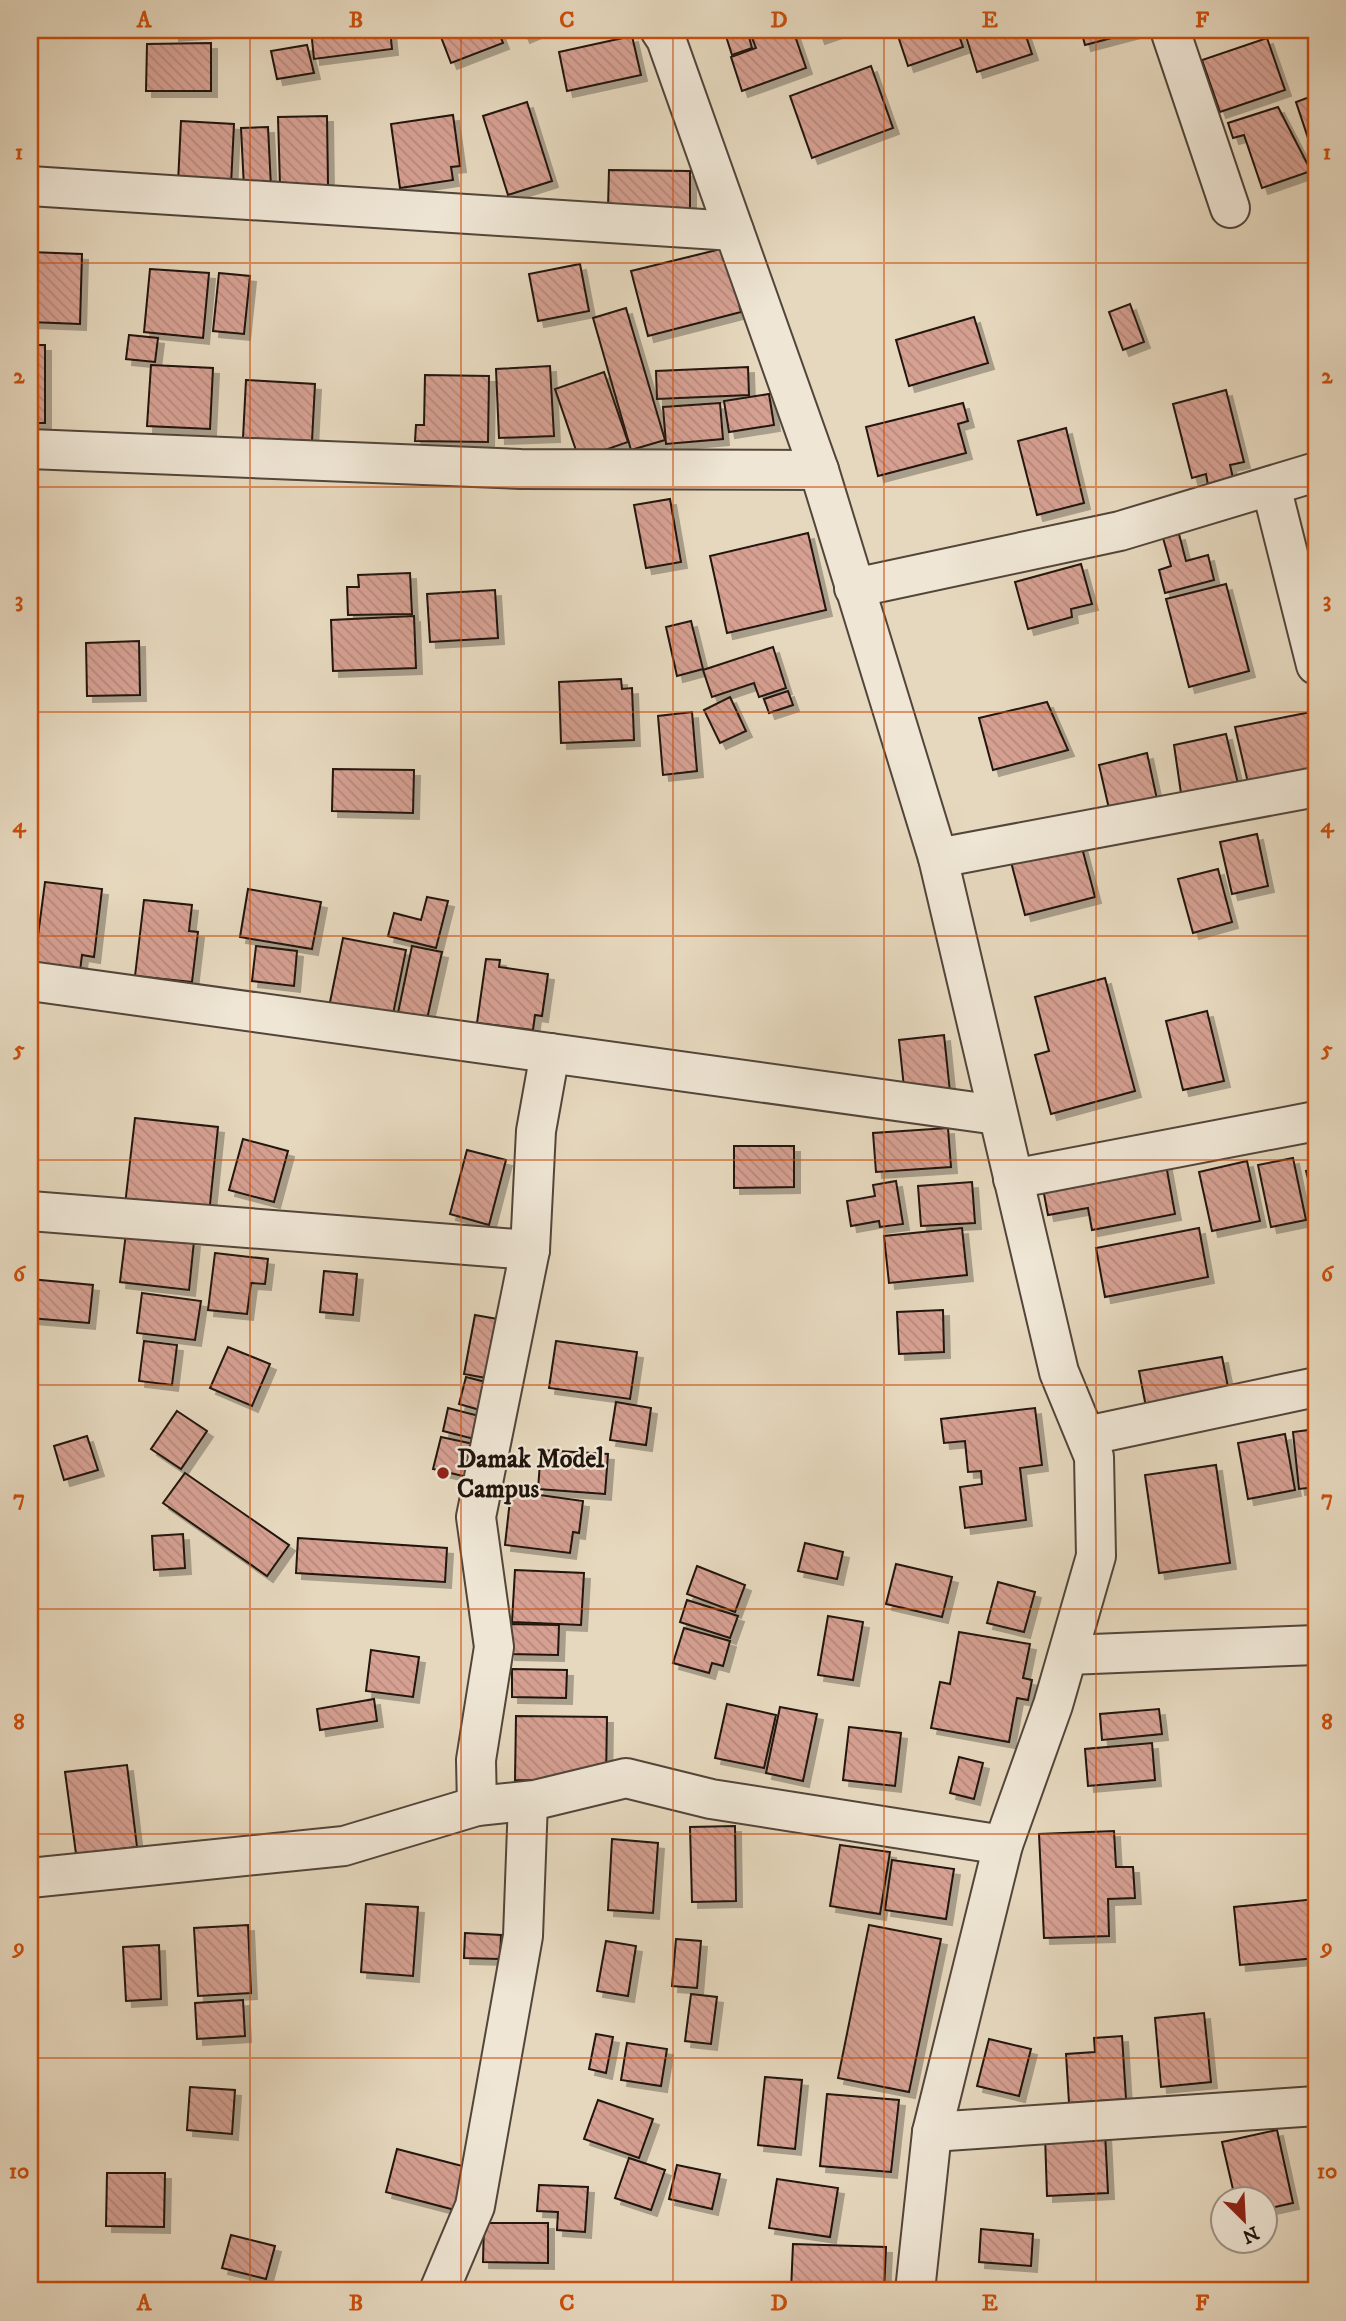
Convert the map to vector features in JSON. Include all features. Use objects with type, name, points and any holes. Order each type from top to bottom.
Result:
[{"type":"street","points":[[660,30],[666,39],[819,470],[938,859],[1059,1372],[1094,1457],[1096,1556],[1053,1705],[1003,1845],[932,2132],[915,2291]]},
{"type":"street","points":[[1170,30],[1230,208]]},
{"type":"street","points":[[30,186],[734,230]]},
{"type":"street","points":[[30,449],[521,469],[819,470]]},
{"type":"street","points":[[854,587],[1120,531],[1316,472]]},
{"type":"street","points":[[1271,486],[1316,665]]},
{"type":"street","points":[[938,859],[1316,787]]},
{"type":"street","points":[[30,981],[998,1115]]},
{"type":"street","points":[[477,1806],[476,1760],[494,1647],[477,1517],[530,1250],[536,1130],[550,1053]]},
{"type":"street","points":[[1013,1179],[1316,1121]]},
{"type":"street","points":[[30,1211],[530,1250]]},
{"type":"street","points":[[1086,1436],[1316,1387]]},
{"type":"street","points":[[1068,1655],[1316,1645]]},
{"type":"street","points":[[30,1878],[344,1846],[477,1806],[528,1801],[626,1778],[711,1799],[1003,1845]]},
{"type":"street","points":[[439,2291],[475,2206],[480,2179],[523,1936],[528,1801]]},
{"type":"street","points":[[932,2132],[1316,2106]]},
{"type":"building","points":[[173,30],[209,30],[209,32],[173,35]]},
{"type":"building","points":[[311,30],[390,30],[392,49],[314,59]]},
{"type":"building","points":[[460,30],[498,30],[503,43],[451,63],[441,37]]},
{"type":"building","points":[[521,30],[540,30],[524,37]]},
{"type":"building","points":[[724,30],[747,30],[752,48],[732,55]]},
{"type":"building","points":[[749,30],[793,30],[806,68],[742,91],[731,57],[756,48]]},
{"type":"building","points":[[816,30],[842,30],[819,38]]},
{"type":"building","points":[[896,30],[957,30],[963,47],[908,66]]},
{"type":"building","points":[[964,30],[1024,30],[1032,54],[977,72]]},
{"type":"building","points":[[1081,30],[1142,30],[1085,45]]},
{"type":"building","points":[[632,36],[641,75],[567,91],[559,52]]},
{"type":"building","points":[[1267,38],[1285,90],[1220,112],[1202,60]]},
{"type":"building","points":[[211,43],[211,91],[146,91],[147,44]]},
{"type":"building","points":[[307,45],[314,73],[277,79],[271,51]]},
{"type":"building","points":[[871,66],[893,128],[812,158],[790,96]]},
{"type":"building","points":[[1315,95],[1316,139],[1309,141],[1296,102]]},
{"type":"building","points":[[527,102],[552,181],[508,195],[483,116]]},
{"type":"building","points":[[1278,107],[1311,171],[1262,188],[1244,135],[1233,138],[1228,123]]},
{"type":"building","points":[[453,115],[460,166],[451,167],[453,180],[400,188],[391,124]]},
{"type":"building","points":[[327,116],[328,185],[280,186],[278,117]]},
{"type":"building","points":[[181,121],[234,124],[231,185],[178,183]]},
{"type":"building","points":[[268,127],[271,187],[244,188],[241,128]]},
{"type":"building","points":[[609,170],[690,171],[690,210],[608,208]]},
{"type":"building","points":[[725,248],[741,312],[648,336],[631,271]]},
{"type":"building","points":[[30,252],[82,254],[80,324],[30,322]]},
{"type":"building","points":[[580,264],[589,311],[538,321],[529,274]]},
{"type":"building","points":[[150,269],[209,273],[203,338],[144,332]]},
{"type":"building","points":[[219,273],[250,276],[244,334],[213,331]]},
{"type":"building","points":[[1130,304],[1144,342],[1123,350],[1109,312]]},
{"type":"building","points":[[626,308],[665,440],[631,450],[593,318]]},
{"type":"building","points":[[974,317],[988,363],[909,386],[896,340]]},
{"type":"building","points":[[129,335],[158,338],[155,362],[126,359]]},
{"type":"building","points":[[30,345],[45,345],[45,423],[30,423]]},
{"type":"building","points":[[151,365],[213,368],[210,429],[147,426]]},
{"type":"building","points":[[550,366],[554,436],[499,438],[496,369]]},
{"type":"building","points":[[748,367],[749,395],[657,399],[656,371]]},
{"type":"building","points":[[604,372],[628,442],[579,459],[555,389]]},
{"type":"building","points":[[425,375],[489,376],[488,442],[415,441],[416,425],[424,425]]},
{"type":"building","points":[[246,380],[315,384],[312,441],[243,438]]},
{"type":"building","points":[[1226,390],[1244,462],[1230,465],[1233,478],[1208,485],[1206,474],[1192,478],[1173,404]]},
{"type":"building","points":[[769,394],[774,425],[729,432],[724,401]]},
{"type":"building","points":[[720,403],[723,439],[666,444],[663,407]]},
{"type":"building","points":[[963,403],[968,421],[958,424],[966,453],[878,476],[866,427]]},
{"type":"building","points":[[1066,428],[1084,503],[1037,515],[1018,441]]},
{"type":"building","points":[[670,499],[681,562],[646,568],[634,505]]},
{"type":"building","points":[[808,533],[826,610],[727,633],[710,556]]},
{"type":"building","points":[[1179,534],[1186,561],[1208,555],[1214,580],[1165,593],[1159,570],[1171,566],[1163,538]]},
{"type":"building","points":[[1081,564],[1092,604],[1071,609],[1072,617],[1028,629],[1015,582]]},
{"type":"building","points":[[410,573],[412,614],[348,615],[347,587],[359,587],[358,575]]},
{"type":"building","points":[[1226,584],[1249,671],[1189,687],[1166,599]]},
{"type":"building","points":[[495,590],[498,638],[430,642],[427,594]]},
{"type":"building","points":[[414,616],[416,668],[333,671],[331,620]]},
{"type":"building","points":[[691,621],[703,669],[677,676],[666,627]]},
{"type":"building","points":[[139,641],[140,695],[87,696],[86,643]]},
{"type":"building","points":[[773,647],[786,688],[759,697],[754,683],[712,697],[703,670]]},
{"type":"building","points":[[621,679],[622,689],[632,688],[634,740],[561,743],[559,682]]},
{"type":"building","points":[[788,691],[793,705],[769,713],[764,699]]},
{"type":"building","points":[[730,697],[746,731],[720,743],[704,710]]},
{"type":"building","points":[[1047,702],[1068,750],[993,770],[979,718]]},
{"type":"building","points":[[692,712],[697,771],[663,775],[658,716]]},
{"type":"building","points":[[1311,712],[1316,736],[1316,773],[1249,787],[1235,727]]},
{"type":"building","points":[[1226,734],[1240,792],[1182,800],[1174,745]]},
{"type":"building","points":[[1147,753],[1158,804],[1110,813],[1099,765]]},
{"type":"building","points":[[333,769],[414,770],[413,813],[332,811]]},
{"type":"building","points":[[1257,834],[1268,886],[1232,894],[1220,842]]},
{"type":"building","points":[[1081,844],[1095,897],[1025,915],[1011,862]]},
{"type":"building","points":[[1218,869],[1232,922],[1193,933],[1178,879]]},
{"type":"building","points":[[45,882],[102,889],[94,957],[82,955],[80,971],[34,966]]},
{"type":"building","points":[[248,889],[321,902],[312,949],[240,937]]},
{"type":"building","points":[[427,897],[448,901],[436,948],[388,936],[394,913],[421,920]]},
{"type":"building","points":[[144,900],[192,905],[189,931],[198,932],[192,982],[135,976]]},
{"type":"building","points":[[343,938],[406,950],[392,1019],[329,1007]]},
{"type":"building","points":[[256,946],[297,951],[294,986],[252,981]]},
{"type":"building","points":[[412,946],[442,952],[427,1019],[398,1013]]},
{"type":"building","points":[[486,959],[500,960],[499,967],[548,974],[542,1016],[535,1015],[533,1030],[477,1023]]},
{"type":"building","points":[[1105,978],[1135,1091],[1051,1114],[1035,1055],[1049,1051],[1035,997]]},
{"type":"building","points":[[1207,1011],[1224,1081],[1183,1090],[1166,1021]]},
{"type":"building","points":[[944,1035],[950,1092],[905,1097],[899,1040]]},
{"type":"building","points":[[135,1118],[218,1127],[209,1214],[125,1205]]},
{"type":"building","points":[[948,1128],[951,1167],[876,1172],[873,1133]]},
{"type":"building","points":[[243,1139],[288,1151],[274,1202],[229,1190]]},
{"type":"building","points":[[734,1146],[794,1146],[794,1187],[734,1188]]},
{"type":"building","points":[[467,1150],[506,1160],[489,1225],[450,1214]]},
{"type":"building","points":[[1164,1154],[1175,1214],[1092,1230],[1088,1208],[1048,1215],[1041,1178]]},
{"type":"building","points":[[1293,1158],[1306,1220],[1271,1227],[1258,1165]]},
{"type":"building","points":[[1247,1161],[1260,1221],[1212,1231],[1199,1172]]},
{"type":"building","points":[[1316,1168],[1316,1210],[1306,1171]]},
{"type":"building","points":[[896,1181],[903,1224],[880,1227],[879,1221],[851,1226],[847,1201],[875,1196],[873,1185]]},
{"type":"building","points":[[972,1182],[975,1223],[921,1226],[918,1186]]},
{"type":"building","points":[[962,1228],[967,1275],[889,1283],[884,1236]]},
{"type":"building","points":[[1199,1228],[1208,1277],[1105,1297],[1096,1248]]},
{"type":"building","points":[[126,1233],[194,1241],[189,1290],[120,1282]]},
{"type":"building","points":[[215,1253],[268,1259],[265,1284],[251,1283],[247,1314],[208,1310]]},
{"type":"building","points":[[324,1271],[357,1274],[353,1315],[320,1312]]},
{"type":"building","points":[[30,1279],[93,1285],[89,1323],[30,1318]]},
{"type":"building","points":[[142,1293],[201,1301],[195,1340],[137,1333]]},
{"type":"building","points":[[943,1310],[944,1352],[899,1354],[897,1312]]},
{"type":"building","points":[[475,1315],[514,1322],[503,1381],[464,1374]]},
{"type":"building","points":[[144,1341],[177,1345],[172,1385],[139,1381]]},
{"type":"building","points":[[556,1341],[637,1352],[630,1399],[549,1388]]},
{"type":"building","points":[[228,1347],[270,1364],[252,1406],[210,1388]]},
{"type":"building","points":[[1222,1357],[1230,1397],[1147,1412],[1139,1371]]},
{"type":"building","points":[[466,1377],[501,1386],[494,1414],[459,1404]]},
{"type":"building","points":[[616,1402],[651,1408],[646,1445],[610,1440]]},
{"type":"building","points":[[448,1408],[491,1419],[486,1442],[443,1431]]},
{"type":"building","points":[[1035,1408],[1042,1465],[1020,1468],[1026,1520],[965,1528],[960,1487],[982,1484],[981,1471],[968,1472],[965,1441],[944,1443],[941,1419]]},
{"type":"building","points":[[177,1411],[207,1431],[181,1469],[151,1449]]},
{"type":"building","points":[[1316,1429],[1316,1487],[1299,1489],[1293,1432]]},
{"type":"building","points":[[1285,1434],[1295,1490],[1248,1499],[1238,1443]]},
{"type":"building","points":[[87,1436],[98,1470],[64,1480],[54,1446]]},
{"type":"building","points":[[441,1437],[483,1446],[476,1479],[433,1469]]},
{"type":"building","points":[[541,1450],[608,1454],[605,1494],[538,1489]]},
{"type":"building","points":[[1216,1465],[1230,1563],[1159,1573],[1145,1475]]},
{"type":"building","points":[[185,1473],[289,1545],[267,1576],[163,1503]]},
{"type":"building","points":[[511,1491],[583,1501],[579,1533],[573,1532],[570,1553],[505,1545]]},
{"type":"building","points":[[183,1534],[185,1568],[154,1570],[152,1536]]},
{"type":"building","points":[[298,1538],[447,1548],[445,1582],[296,1573]]},
{"type":"building","points":[[805,1543],[843,1552],[837,1579],[798,1571]]},
{"type":"building","points":[[896,1564],[952,1577],[942,1617],[886,1604]]},
{"type":"building","points":[[697,1566],[745,1585],[735,1612],[687,1594]]},
{"type":"building","points":[[515,1570],[584,1573],[581,1625],[512,1622]]},
{"type":"building","points":[[998,1582],[1035,1592],[1024,1632],[987,1623]]},
{"type":"building","points":[[687,1600],[738,1616],[730,1638],[680,1622]]},
{"type":"building","points":[[828,1616],[863,1622],[853,1680],[818,1675]]},
{"type":"building","points":[[510,1624],[559,1625],[558,1655],[509,1654]]},
{"type":"building","points":[[684,1628],[730,1641],[723,1666],[712,1663],[709,1673],[673,1663]]},
{"type":"building","points":[[959,1632],[1030,1644],[1023,1678],[1032,1680],[1028,1700],[1017,1698],[1009,1742],[931,1728],[940,1682],[950,1684]]},
{"type":"building","points":[[371,1650],[419,1657],[413,1697],[366,1691]]},
{"type":"building","points":[[512,1669],[567,1670],[566,1698],[512,1697]]},
{"type":"building","points":[[374,1699],[377,1721],[320,1730],[317,1709]]},
{"type":"building","points":[[727,1704],[776,1715],[764,1768],[715,1758]]},
{"type":"building","points":[[780,1707],[817,1714],[803,1781],[766,1773]]},
{"type":"building","points":[[1159,1709],[1162,1734],[1102,1740],[1100,1714]]},
{"type":"building","points":[[516,1716],[607,1717],[606,1781],[515,1780]]},
{"type":"building","points":[[849,1727],[901,1733],[895,1786],[843,1780]]},
{"type":"building","points":[[1152,1743],[1155,1780],[1088,1786],[1085,1749]]},
{"type":"building","points":[[959,1757],[983,1763],[974,1799],[950,1793]]},
{"type":"building","points":[[127,1765],[137,1847],[76,1854],[65,1772]]},
{"type":"building","points":[[735,1826],[736,1901],[692,1902],[690,1827]]},
{"type":"building","points":[[1114,1831],[1116,1867],[1133,1867],[1135,1898],[1108,1899],[1109,1936],[1044,1938],[1039,1834]]},
{"type":"building","points":[[612,1839],[658,1843],[653,1913],[608,1910]]},
{"type":"building","points":[[840,1845],[890,1852],[880,1914],[830,1906]]},
{"type":"building","points":[[892,1860],[954,1869],[946,1919],[885,1910]]},
{"type":"building","points":[[1316,1899],[1316,1958],[1240,1965],[1234,1907]]},
{"type":"building","points":[[366,1904],[418,1907],[413,1976],[361,1972]]},
{"type":"building","points":[[248,1925],[251,1993],[198,1996],[194,1928]]},
{"type":"building","points":[[869,1925],[941,1939],[909,2092],[838,2078]]},
{"type":"building","points":[[465,1933],[501,1935],[500,1959],[464,1958]]},
{"type":"building","points":[[676,1939],[701,1941],[697,1988],[672,1986]]},
{"type":"building","points":[[606,1941],[636,1946],[628,1996],[597,1991]]},
{"type":"building","points":[[159,1945],[161,1999],[126,2001],[123,1947]]},
{"type":"building","points":[[691,1994],[717,1997],[711,2044],[685,2041]]},
{"type":"building","points":[[243,2000],[245,2036],[197,2039],[195,2003]]},
{"type":"building","points":[[1204,2013],[1211,2082],[1161,2087],[1155,2018]]},
{"type":"building","points":[[596,2034],[613,2037],[606,2073],[589,2069]]},
{"type":"building","points":[[1122,2036],[1126,2099],[1069,2103],[1066,2054],[1095,2052],[1094,2038]]},
{"type":"building","points":[[989,2039],[1031,2049],[1019,2096],[977,2086]]},
{"type":"building","points":[[627,2043],[667,2049],[661,2086],[621,2080]]},
{"type":"building","points":[[765,2077],[802,2080],[795,2149],[758,2145]]},
{"type":"building","points":[[190,2087],[235,2090],[232,2134],[187,2130]]},
{"type":"building","points":[[827,2094],[899,2100],[891,2172],[820,2166]]},
{"type":"building","points":[[598,2100],[653,2119],[639,2158],[584,2139]]},
{"type":"building","points":[[1277,2130],[1293,2203],[1280,2206],[1280,2184],[1232,2184],[1222,2142]]},
{"type":"building","points":[[1105,2132],[1108,2193],[1047,2196],[1045,2135]]},
{"type":"building","points":[[397,2149],[466,2167],[455,2210],[386,2192]]},
{"type":"building","points":[[629,2158],[665,2170],[651,2210],[615,2198]]},
{"type":"building","points":[[677,2165],[720,2174],[712,2209],[669,2199]]},
{"type":"building","points":[[107,2173],[165,2173],[164,2227],[106,2226]]},
{"type":"building","points":[[777,2179],[838,2188],[830,2237],[769,2228]]},
{"type":"building","points":[[539,2185],[588,2187],[585,2232],[557,2230],[558,2212],[537,2211]]},
{"type":"building","points":[[484,2223],[548,2223],[548,2263],[483,2262]]},
{"type":"building","points":[[981,2229],[1033,2234],[1031,2266],[979,2262]]},
{"type":"building","points":[[231,2235],[275,2246],[266,2279],[222,2268]]},
{"type":"building","points":[[793,2244],[886,2247],[884,2291],[791,2291]]},
{"type":"building","points":[[987,2288],[1039,2291],[987,2291]]},
{"type":"place","name":"Damak Model Campus","points":[[443,1473]]}]
